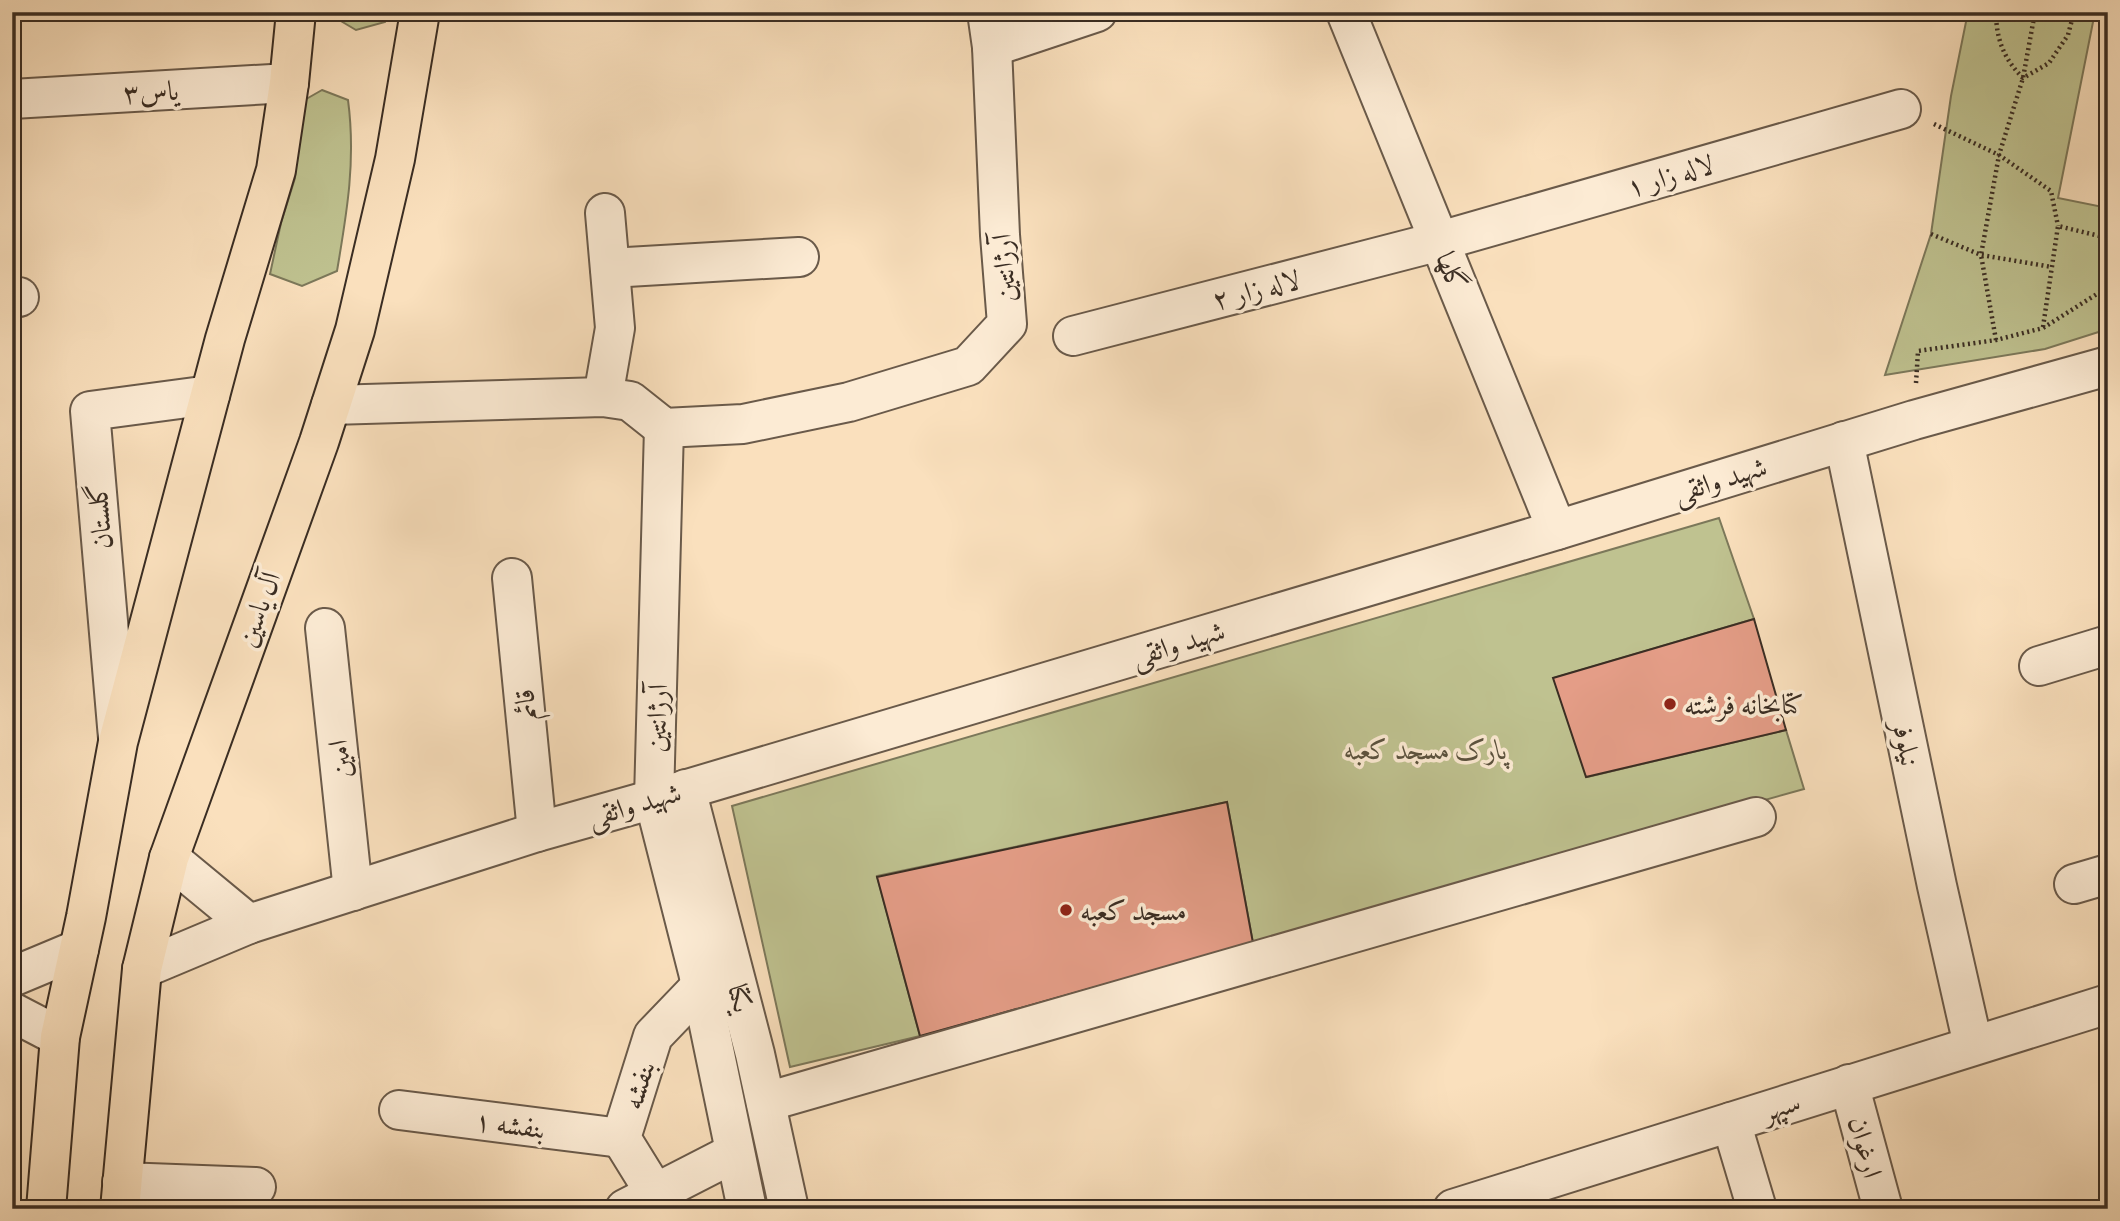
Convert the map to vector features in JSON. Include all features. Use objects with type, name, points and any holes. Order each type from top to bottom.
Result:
[{"type":"main road","points":[[47,1209],[60,1037],[118,742],[210,395],[276,170],[296,12]]},
{"type":"main road","name":"آل یاسین","points":[[121,1195],[142,969],[169,858],[331,405],[355,330],[395,159],[420,12]]},
{"type":"street","points":[[989,29],[1097,12]]},
{"type":"street","name":"گلها","points":[[1346,12],[1557,530]]},
{"type":"street","name":"آرژانتین","points":[[670,794],[664,428],[743,424],[849,402],[968,366],[1007,324],[989,29]]},
{"type":"street","name":"یاس۳","points":[[12,99],[289,83]]},
{"type":"street","name":"لاله زار ۱","points":[[1440,241],[1901,109]]},
{"type":"street","points":[[603,397],[615,328],[605,213]]},
{"type":"street","name":"لاله زار ۲","points":[[1073,336],[1440,241]]},
{"type":"street","points":[[610,268],[799,257]]},
{"type":"street","name":"شهید واثقی","points":[[142,969],[248,924],[537,832],[1557,530],[1844,441],[2108,366]]},
{"type":"street","name":"گلستان","points":[[118,742],[90,411],[210,395]]},
{"type":"street","points":[[331,405],[603,397],[630,401],[664,428]]},
{"type":"street","name":"نیلوفر","points":[[1844,441],[1973,1045]]},
{"type":"street","name":"قائم","points":[[512,578],[537,832]]},
{"type":"street","name":"امین","points":[[325,628],[353,891]]},
{"type":"street","points":[[2039,666],[2108,645]]},
{"type":"street","name":"یکتا","points":[[670,794],[710,974],[734,1153],[747,1209]]},
{"type":"street","points":[[766,1102],[1756,817]]},
{"type":"street","points":[[169,858],[248,924]]},
{"type":"street","points":[[12,977],[79,949]]},
{"type":"street","name":"یکتا","points":[[710,974],[766,1102],[789,1209]]},
{"type":"street","name":"بنفشه","points":[[640,1201],[621,1138],[653,1035],[710,974]]},
{"type":"street","name":"سپهر","points":[[1454,1209],[1506,1201],[1731,1122],[2108,1004]]},
{"type":"street","points":[[12,1012],[60,1037]]},
{"type":"street","name":"ارغوان","points":[[1849,1084],[1883,1209]]},
{"type":"street","name":"بنفشه ۱","points":[[398,1110],[621,1138]]},
{"type":"street","points":[[1731,1122],[1757,1209]]},
{"type":"street","points":[[640,1201],[734,1153]]},
{"type":"street","points":[[121,1195],[256,1187]]},
{"type":"path","points":[[1996,12],[1996,26],[2007,62],[2023,78]]},
{"type":"path","points":[[1996,341],[1981,256],[1999,155],[2023,78],[2035,12]]},
{"type":"path","points":[[2023,78],[2049,63],[2068,35],[2074,12]]},
{"type":"path","points":[[1947,130],[1999,155],[2051,191],[2058,226],[2043,328]]},
{"type":"path","points":[[2058,226],[2108,238]]},
{"type":"path","points":[[1931,234],[1981,256],[2052,267]]},
{"type":"path","points":[[1918,351],[1996,341],[2043,328],[2108,287]]},
{"type":"green space","points":[[329,12],[387,12],[385,22],[356,30]]},
{"type":"green space","points":[[1968,12],[2095,12],[2058,198],[2108,208],[2108,329],[2045,349],[1885,375],[1931,234],[1951,96]]},
{"type":"green space","points":[[322,90],[348,100],[351,144],[349,186],[337,271],[302,286],[270,274],[281,223],[295,178],[301,102]]},
{"type":"green space","name":"پارک مسجد کعبه","points":[[1719,518],[1754,619],[1554,678],[1587,777],[1786,730],[1804,789],[1253,943],[1227,802],[877,876],[920,1036],[790,1067],[732,806]]},
{"type":"building","name":"کتابخانه فرشته","points":[[1754,619],[1786,730],[1586,777],[1553,678]]},
{"type":"building","name":"مسجد کعبه","points":[[1227,802],[1253,943],[920,1036],[877,877]]},
{"type":"place","name":"کتابخانه فرشته","points":[[1670,704]]},
{"type":"place","name":"مسجد کعبه","points":[[1066,910]]}]
